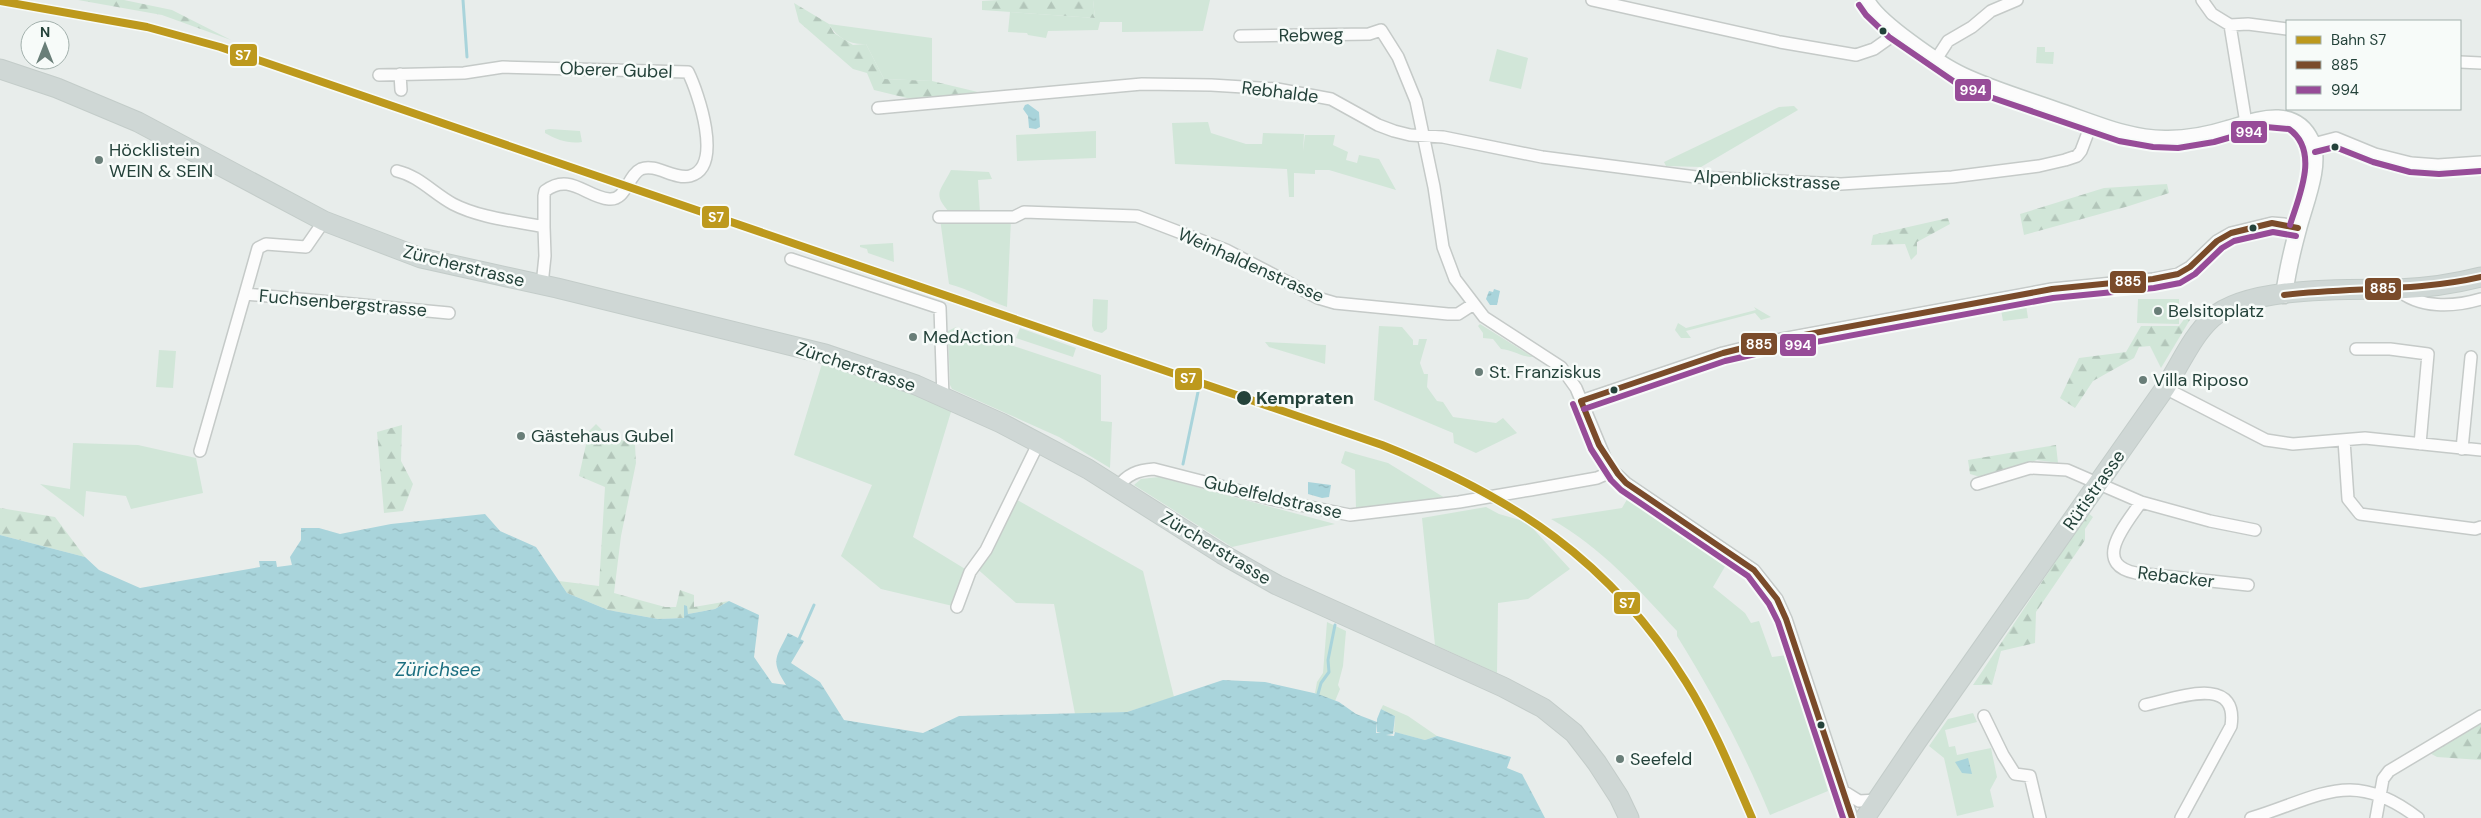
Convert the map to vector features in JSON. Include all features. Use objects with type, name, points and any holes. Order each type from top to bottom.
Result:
[{"type":"main road","name":"Zürcherstrasse","points":[[0,69],[57,88],[138,122],[324,221],[421,258],[542,285],[825,354],[916,386],[1039,442],[1222,554],[1277,585],[1502,687],[1543,708],[1574,733],[1619,796],[1629,818]]},
{"type":"main road","name":"Rütistrasse","points":[[1865,818],[1917,741],[2166,388],[2204,327],[2213,318],[2242,302],[2284,295],[2337,289],[2397,289],[2481,278]]},
{"type":"street","points":[[1592,0],[1788,44],[1856,55],[1874,50],[1898,32]]},
{"type":"street","points":[[1866,0],[1898,32],[1935,61],[1984,85],[2092,122],[2146,138],[2196,137],[2246,123],[2278,117],[2291,120],[2302,128],[2313,144],[2314,156],[2313,172],[2298,228],[2284,295]]},
{"type":"street","points":[[1935,61],[1948,41],[1972,27],[1990,11],[2016,0]]},
{"type":"street","points":[[2202,0],[2212,14],[2230,25],[2248,24],[2286,29]]},
{"type":"street","points":[[2230,25],[2246,123]]},
{"type":"street","name":"Rebweg","points":[[1240,36],[1370,34],[1382,30],[1409,80],[1416,101],[1421,136]]},
{"type":"street","points":[[2461,62],[2481,63]]},
{"type":"street","name":"Oberer Gubel","points":[[379,76],[464,73],[503,68],[688,72],[696,88],[707,133],[708,143],[705,161],[699,171],[690,176],[680,176],[649,168],[640,170],[618,198],[609,200],[581,187],[551,186],[545,191],[544,196],[546,256],[542,285]]},
{"type":"street","points":[[400,74],[401,90]]},
{"type":"street","name":"Rebhalde","points":[[878,108],[1142,84],[1211,85],[1277,89],[1320,96],[1332,99],[1378,125],[1394,131],[1421,136]]},
{"type":"street","name":"Alpenblickstrasse","points":[[1421,136],[1443,137],[1590,165],[1696,178],[1784,183],[1866,184],[2012,170],[2065,160],[2082,152],[2092,122]]},
{"type":"street","points":[[1421,136],[1448,266],[1472,305],[1499,328],[1561,367],[1576,388],[1600,448],[1613,471],[1626,483],[1742,560],[1764,581],[1777,599],[1786,619],[1852,818]]},
{"type":"street","points":[[2313,144],[2336,138],[2376,154],[2411,163],[2438,165],[2481,162]]},
{"type":"street","points":[[397,171],[409,174],[454,204],[472,211],[544,227]]},
{"type":"street","name":"Weinhaldenstrasse","points":[[939,217],[1014,217],[1024,212],[1137,216],[1226,250],[1318,298],[1335,303],[1448,314],[1458,314],[1472,305]]},
{"type":"street","name":"Fuchsenbergstrasse","points":[[324,221],[306,247],[266,244],[258,248],[244,294],[449,313]]},
{"type":"street","points":[[1581,401],[1723,353],[1771,342],[2052,289],[2153,279],[2178,274],[2190,267],[2217,240],[2231,233],[2272,223],[2298,228]]},
{"type":"street","points":[[791,258],[940,308],[943,398]]},
{"type":"street","name":"Rütistrasse","points":[[2397,289],[2407,298],[2444,305],[2481,299]]},
{"type":"street","points":[[200,451],[244,294]]},
{"type":"street","points":[[2356,349],[2390,349],[2428,354],[2420,444]]},
{"type":"street","points":[[2462,448],[2471,357]]},
{"type":"street","points":[[2166,388],[2266,440],[2293,444],[2365,438],[2481,450]]},
{"type":"street","points":[[2344,440],[2348,500],[2360,514],[2475,529],[2481,527]]},
{"type":"street","points":[[957,607],[970,572],[986,550],[1039,442]]},
{"type":"street","points":[[1978,484],[2035,467],[2073,472],[2098,485],[2141,502],[2210,521],[2255,530]]},
{"type":"street","name":"Gubelfeldstrasse","points":[[1117,488],[1123,480],[1134,473],[1154,469],[1275,500],[1350,515],[1475,500],[1597,478],[1613,471]]},
{"type":"street","name":"Rebacker","points":[[2141,502],[2113,546],[2115,559],[2119,566],[2126,571],[2136,573],[2248,585]]},
{"type":"street","points":[[2145,705],[2209,693],[2229,701],[2232,711],[2231,726],[2181,818]]},
{"type":"street","points":[[1984,716],[2003,755],[2015,774],[2030,776],[2040,818]]},
{"type":"street","points":[[2376,818],[2382,779],[2389,771],[2481,716]]},
{"type":"street","points":[[2251,818],[2335,790],[2368,791],[2380,795],[2397,802],[2418,818]]},
{"type":"street","points":[[1843,791],[1859,801],[1878,800]]},
{"type":"green space","points":[[78,0],[124,0],[172,10],[231,40],[162,15]]},
{"type":"green space","points":[[1093,0],[1210,0],[1203,31],[1122,32],[1122,22],[1100,22],[1098,30],[1048,31],[1046,38],[1028,35],[1027,33],[1008,32],[1010,12],[1095,18]]},
{"type":"green space","points":[[1093,0],[1095,18],[982,10],[982,1]]},
{"type":"green space","points":[[794,3],[829,24],[834,33],[853,45],[866,44],[884,79],[932,81],[982,93],[911,99],[874,90],[867,73],[853,69],[799,22]]},
{"type":"green space","points":[[829,24],[932,38],[932,81],[884,79],[866,44],[844,40]]},
{"type":"green space","points":[[2037,47],[2045,47],[2045,52],[2054,52],[2053,64],[2036,63]]},
{"type":"green space","points":[[1497,49],[1528,58],[1521,89],[1489,81]]},
{"type":"green space","points":[[1794,106],[1798,110],[1701,167],[1666,166],[1664,162],[1779,107]]},
{"type":"green space","points":[[1208,122],[1211,133],[1246,144],[1262,144],[1263,133],[1304,134],[1303,151],[1305,135],[1335,135],[1333,145],[1348,152],[1346,160],[1357,163],[1359,155],[1379,159],[1396,190],[1329,170],[1315,170],[1315,174],[1294,173],[1294,197],[1289,197],[1287,169],[1175,164],[1172,123]]},
{"type":"green space","points":[[545,130],[580,131],[582,142],[568,142],[545,133]]},
{"type":"green space","points":[[1096,131],[1096,158],[1017,161],[1016,135]]},
{"type":"green space","points":[[951,170],[989,172],[992,179],[978,180],[980,213],[950,213],[944,206],[941,201],[940,192]]},
{"type":"green space","points":[[2167,184],[2169,193],[2024,235],[2020,214],[2104,188]]},
{"type":"green space","points":[[1948,218],[1950,224],[1917,242],[1917,254],[1911,260],[1905,244],[1871,245],[1873,235]]},
{"type":"green space","points":[[940,219],[1011,219],[1007,307],[949,284]]},
{"type":"green space","points":[[893,243],[894,262],[868,253],[867,249],[860,247],[860,245]]},
{"type":"green space","points":[[1093,299],[1108,300],[1107,329],[1102,333],[1094,331],[1092,326]]},
{"type":"green space","name":"Belsitoplatz","points":[[2138,299],[2179,299],[2179,324],[2137,323]]},
{"type":"green space","points":[[2026,305],[2028,318],[2003,321],[2001,310]]},
{"type":"green space","points":[[2194,306],[2197,308],[2161,368],[2150,346],[2139,347],[2134,358],[2093,381],[2075,408],[2060,398],[2079,358],[2126,352],[2141,326],[2179,326]]},
{"type":"green space","points":[[1754,307],[1771,317],[1761,320],[1755,313],[1686,331],[1691,338],[1681,338],[1675,330],[1678,323],[1686,328],[1756,310]]},
{"type":"green space","points":[[1480,324],[1533,357],[1501,349],[1493,339],[1483,338],[1483,333],[1478,326]]},
{"type":"green space","points":[[1379,326],[1402,327],[1413,340],[1413,345],[1418,345],[1419,339],[1427,339],[1420,363],[1424,374],[1428,374],[1427,387],[1437,401],[1443,402],[1453,417],[1496,423],[1503,418],[1517,433],[1476,453],[1454,443],[1453,433],[1374,400]]},
{"type":"green space","points":[[956,327],[1101,375],[1101,421],[1112,422],[1110,468],[1059,437],[952,389],[950,385],[948,331]]},
{"type":"green space","points":[[1020,328],[1076,348],[1073,357],[1016,338]]},
{"type":"green space","points":[[1265,342],[1326,345],[1325,364],[1269,347]]},
{"type":"green space","points":[[159,350],[176,351],[173,388],[156,387]]},
{"type":"green space","points":[[825,354],[954,402],[913,537],[970,572],[957,607],[881,589],[841,556],[872,485],[794,455]]},
{"type":"green space","points":[[596,424],[606,434],[635,445],[636,463],[621,536],[614,593],[665,607],[676,607],[680,590],[694,595],[694,607],[729,601],[715,609],[688,614],[684,605],[684,618],[658,619],[608,610],[567,593],[559,581],[599,586],[605,487],[579,476],[589,431]]},
{"type":"green space","points":[[402,425],[401,461],[413,484],[403,511],[384,513],[377,432]]},
{"type":"green space","points":[[73,443],[138,445],[196,458],[203,493],[131,509],[126,496],[86,491],[84,517],[40,484],[70,489]]},
{"type":"green space","points":[[2056,445],[2058,463],[2037,460],[1984,478],[1970,474],[1968,460]]},
{"type":"green space","points":[[1345,451],[1388,463],[1445,498],[1356,509],[1355,470],[1341,463]]},
{"type":"green space","points":[[1159,477],[1335,524],[1232,547],[1134,485],[1141,479]]},
{"type":"green space","points":[[1629,496],[1727,563],[1713,587],[1745,613],[1751,623],[1759,621],[1772,657],[1787,655],[1828,791],[1770,815],[1739,746],[1677,636],[1677,631],[1633,584],[1603,556],[1586,542],[1551,519],[1622,508]]},
{"type":"green space","points":[[1012,497],[1143,571],[1174,697],[1127,712],[1075,714],[1054,604],[1016,603],[974,566]]},
{"type":"green space","points":[[1486,507],[1499,514],[1527,522],[1570,569],[1528,599],[1498,603],[1497,673],[1435,645],[1422,518]]},
{"type":"green space","points":[[0,508],[55,517],[85,557],[0,535]]},
{"type":"green space","points":[[2088,513],[2093,517],[2085,529],[2085,540],[2036,612],[2035,643],[2001,651],[1992,685],[1973,685]]},
{"type":"green space","points":[[1327,622],[1346,631],[1343,666],[1338,685],[1340,689],[1335,701],[1315,693],[1317,682],[1323,673]]},
{"type":"green space","points":[[1383,705],[1408,716],[1437,736],[1425,740],[1394,732],[1395,716],[1381,709]]},
{"type":"green space","points":[[1973,713],[1977,722],[1945,730],[1949,747],[1955,746],[1957,755],[1991,748],[1997,777],[1990,790],[1994,807],[1957,816],[1944,758],[1929,746],[1948,719]]},
{"type":"green space","points":[[2481,716],[2481,760],[2437,757],[2426,751]]},
{"type":"water","points":[[1028,104],[1039,112],[1040,127],[1036,129],[1029,128],[1028,116],[1023,109]]},
{"type":"water","points":[[1494,289],[1500,291],[1497,305],[1490,305],[1486,299],[1489,291],[1493,292]]},
{"type":"water","points":[[1308,482],[1331,485],[1329,497],[1322,498],[1308,494]]},
{"type":"water","name":"Zürichsee","points":[[485,514],[500,531],[536,547],[567,593],[608,610],[658,619],[684,618],[684,605],[687,606],[688,614],[715,609],[729,601],[759,615],[754,657],[772,683],[786,685],[778,670],[776,659],[788,633],[804,641],[791,663],[820,682],[844,720],[923,733],[959,716],[1127,712],[1223,680],[1265,682],[1318,694],[1339,702],[1356,714],[1377,722],[1381,709],[1395,716],[1393,734],[1386,735],[1394,736],[1395,732],[1425,740],[1437,736],[1511,757],[1507,768],[1522,774],[1545,818],[0,818],[0,535],[85,557],[99,570],[140,588],[260,567],[259,561],[276,561],[277,567],[292,565],[290,557],[301,540],[301,528],[319,528],[340,534],[391,524]]},
{"type":"water","points":[[1968,758],[1972,774],[1962,773],[1955,762]]},
{"type":"waterway","points":[[463,0],[467,57]]},
{"type":"waterway","points":[[1183,464],[1198,392]]},
{"type":"waterway","points":[[799,639],[814,605]]},
{"type":"waterway","points":[[1318,694],[1321,683],[1329,672],[1328,660],[1335,625]]},
{"type":"rail line","name":"S7","points":[[0,1],[147,27],[220,47],[1382,445],[1430,465],[1516,511],[1555,537],[1591,567],[1625,601],[1656,639],[1696,698],[1722,749],[1752,818]]},
{"type":"transit line","name":"994","points":[[1859,5],[1866,15],[1889,37],[1956,83],[1987,96],[2119,141],[2153,147],[2178,148],[2214,142],[2266,127],[2289,129],[2298,138],[2304,149],[2305,161],[2302,188],[2290,225]]},
{"type":"transit line","name":"994","points":[[2315,152],[2335,147],[2373,162],[2410,172],[2439,174],[2481,171]]},
{"type":"transit line","name":"885","points":[[1581,401],[1723,353],[1771,341],[2052,289],[2153,279],[2178,274],[2190,267],[2217,241],[2231,233],[2272,223],[2298,228]]},
{"type":"transit line","name":"994","points":[[1584,409],[1725,361],[1773,350],[2053,298],[2154,288],[2180,283],[2195,274],[2222,248],[2234,241],[2273,232],[2296,236]]},
{"type":"transit line","name":"885","points":[[2284,295],[2432,285],[2481,277]]},
{"type":"transit line","name":"885","points":[[1581,401],[1599,445],[1626,483],[1754,570],[1777,599],[1786,619],[1852,818]]},
{"type":"transit line","name":"994","points":[[1573,404],[1591,449],[1611,480],[1621,490],[1748,576],[1769,604],[1778,622],[1843,818]]},
{"type":"place","name":"Höcklistein WEIN & SEIN","points":[[99,160]]},
{"type":"place","name":"Belsitoplatz","points":[[2158,311]]},
{"type":"place","name":"MedAction","points":[[913,337]]},
{"type":"place","name":"St. Franziskus","points":[[1479,372]]},
{"type":"place","name":"Villa Riposo","points":[[2143,380]]},
{"type":"place","name":"Kempraten","points":[[1244,398]]},
{"type":"place","name":"Gästehaus Gubel","points":[[521,436]]},
{"type":"place","name":"Seefeld","points":[[1620,759]]}]
